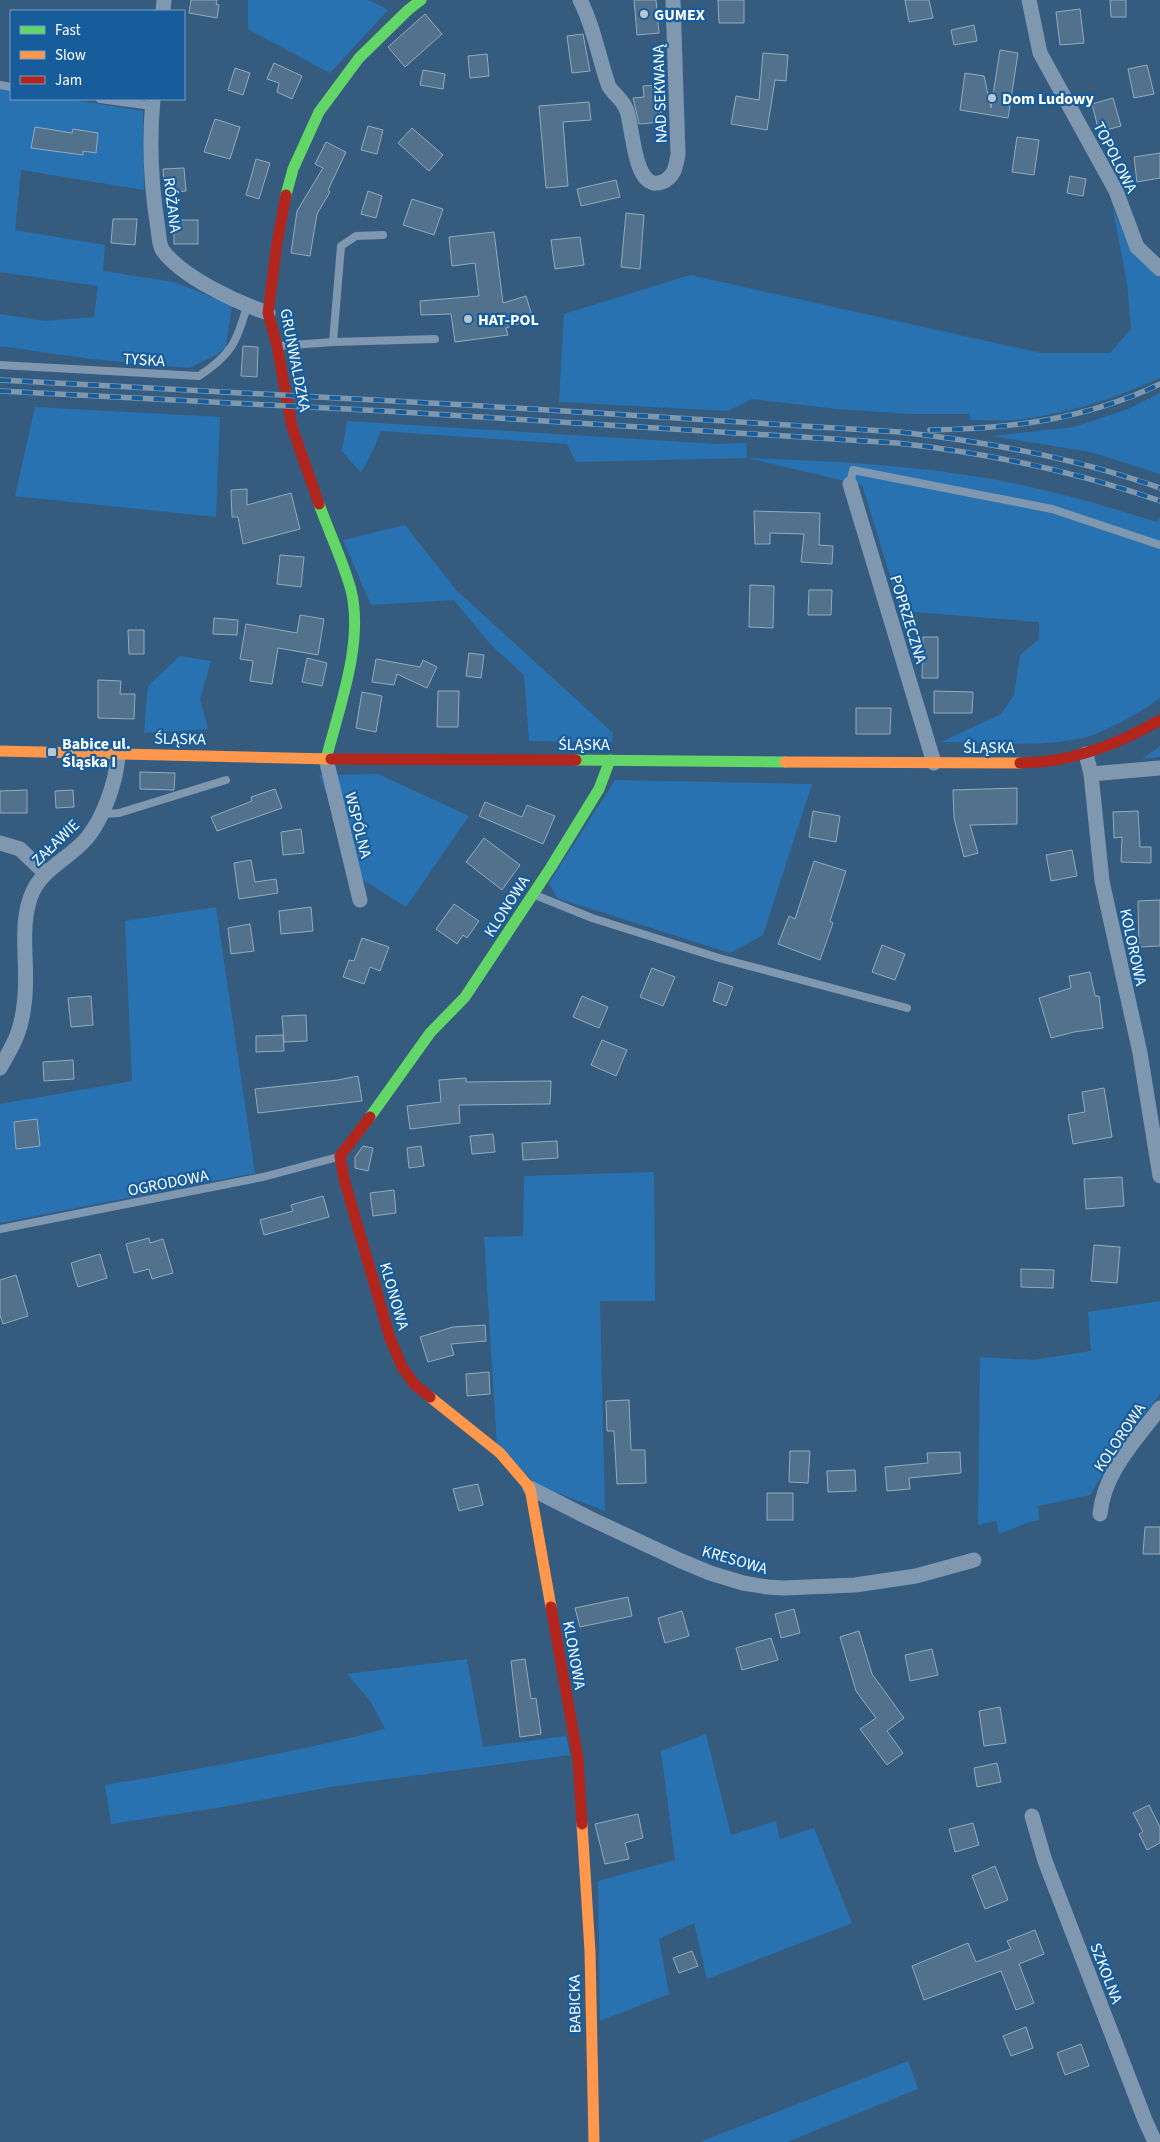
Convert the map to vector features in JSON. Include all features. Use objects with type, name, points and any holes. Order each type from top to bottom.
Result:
[{"type":"street","name":"GRUNWALDZKA","points":[[326,759],[352,656],[354,627],[351,591],[302,459],[292,426],[277,346],[268,313],[284,205],[293,169],[319,112],[359,58],[408,10],[421,0]]},
{"type":"street","name":"NAD SEKWANĄ","points":[[580,0],[590,18],[608,86],[620,97],[627,111],[639,168],[644,177],[654,183],[663,182],[674,173],[678,154],[674,0]]},
{"type":"street","name":"TOPOLOWA","points":[[1029,0],[1040,53],[1116,191],[1137,247],[1160,269]]},
{"type":"street","name":"RÓŻANA","points":[[152,102],[152,190],[162,250],[185,273],[247,306],[268,313]]},
{"type":"street","name":"POPRZECZNA","points":[[850,484],[934,763]]},
{"type":"street","name":"ŚLĄSKA","points":[[0,751],[326,759],[1030,763],[1058,761],[1086,754],[1134,736],[1160,720]]},
{"type":"street","name":"ZAŁAWIE","points":[[0,1068],[18,1036],[25,1003],[26,911],[34,891],[45,873],[86,838],[103,814],[117,767],[118,753]]},
{"type":"street","name":"KOLOROWA","points":[[1086,754],[1091,774],[1102,881],[1140,1053],[1160,1176]]},
{"type":"street","name":"WSPÓLNA","points":[[326,759],[360,900]]},
{"type":"street","name":"KLONOWA","points":[[584,1866],[578,1760],[530,1488],[500,1453],[415,1385],[402,1367],[385,1320],[344,1179],[340,1156],[430,1033],[465,997],[533,894],[599,788],[610,760]]},
{"type":"street","points":[[1091,774],[1160,768]]},
{"type":"street","points":[[0,843],[20,849],[45,873]]},
{"type":"street","name":"KOLOROWA","points":[[1100,1514],[1101,1498],[1114,1470],[1160,1408]]},
{"type":"street","name":"KRESOWA","points":[[530,1488],[678,1560],[710,1573],[744,1583],[767,1587],[856,1585],[916,1576],[974,1560]]},
{"type":"street","name":"SZKOLNA","points":[[1032,1816],[1049,1871],[1155,2142]]},
{"type":"street","name":"BABICKA","points":[[584,1866],[590,1951],[594,2142]]},
{"type":"lane","points":[[117,100],[152,102]]},
{"type":"lane","points":[[333,342],[341,246],[356,236],[383,236]]},
{"type":"lane","name":"TYSKA","points":[[0,365],[199,376],[221,361],[226,354],[240,333],[247,306]]},
{"type":"lane","points":[[277,346],[333,342],[435,339]]},
{"type":"lane","points":[[850,484],[853,470],[1052,508],[1160,545]]},
{"type":"lane","points":[[103,814],[119,813],[226,780]]},
{"type":"lane","points":[[533,894],[592,918],[719,958],[907,1008]]},
{"type":"lane","name":"OGRODOWA","points":[[0,1230],[263,1176],[340,1156]]},
{"type":"shaded area","points":[[248,0],[369,0],[388,10],[330,73],[248,29]]},
{"type":"shaded area","points":[[0,88],[10,89],[10,100],[75,100],[143,111],[144,190],[21,170],[15,230],[105,245],[103,271],[174,282],[232,305],[226,347],[216,355],[189,368],[91,359],[0,346],[0,314],[45,321],[94,317],[98,286],[0,272]]},
{"type":"shaded area","points":[[1112,206],[1132,252],[1160,278],[1160,378],[1125,393],[1071,410],[1016,420],[970,420],[969,414],[911,414],[837,409],[752,399],[728,411],[559,402],[564,314],[690,275],[1041,353],[1110,353],[1131,329],[1127,282]]},
{"type":"shaded area","points":[[1160,393],[1160,474],[1091,452],[991,436],[1074,427],[1128,409]]},
{"type":"shaded area","points":[[35,407],[220,417],[216,517],[15,496]]},
{"type":"shaded area","points":[[347,421],[717,444],[746,443],[747,458],[576,462],[567,444],[381,431],[361,473],[342,451]]},
{"type":"shaded area","points":[[747,458],[829,462],[939,471],[1014,483],[1062,494],[1157,522],[1160,518],[1160,698],[1122,721],[1100,732],[1082,738],[1030,744],[941,742],[1001,714],[1014,695],[1020,655],[1039,639],[1039,622],[901,611],[862,485]]},
{"type":"shaded area","points":[[405,525],[456,590],[613,733],[612,742],[529,741],[524,675],[490,644],[454,600],[371,605],[343,540]]},
{"type":"shaded area","points":[[180,656],[211,661],[200,699],[208,729],[144,733],[148,686]]},
{"type":"shaded area","points":[[1160,746],[1160,757],[1142,759]]},
{"type":"shaded area","points":[[378,774],[469,816],[406,907],[346,869],[327,795],[319,775]]},
{"type":"shaded area","points":[[615,780],[812,784],[763,935],[730,953],[557,898],[549,883]]},
{"type":"shaded area","points":[[216,907],[255,1173],[0,1223],[0,1104],[132,1081],[125,921]]},
{"type":"shaded area","points":[[654,1172],[655,1301],[600,1301],[605,1511],[537,1485],[497,1445],[484,1237],[523,1236],[524,1176]]},
{"type":"shaded area","points":[[1160,1301],[1160,1394],[1123,1442],[1090,1495],[1038,1506],[1039,1520],[999,1534],[996,1521],[978,1525],[980,1357],[1033,1360],[1091,1351],[1088,1312]]},
{"type":"shaded area","points":[[467,1659],[483,1747],[566,1736],[570,1755],[336,1786],[217,1808],[111,1824],[105,1785],[281,1753],[385,1729],[371,1702],[347,1674]]},
{"type":"shaded area","points":[[706,1734],[731,1835],[776,1821],[780,1839],[814,1828],[852,1923],[707,1979],[694,1923],[659,1939],[669,1994],[600,2021],[598,1881],[675,1860],[661,1751]]},
{"type":"shaded area","points":[[908,2061],[918,2089],[787,2142],[700,2142]]},
{"type":"building","points":[[191,0],[217,0],[216,4],[219,5],[217,18],[189,13]]},
{"type":"building","points":[[634,0],[656,0],[659,33],[637,35]]},
{"type":"building","points":[[718,0],[744,0],[744,23],[719,23]]},
{"type":"building","points":[[905,0],[929,0],[933,18],[909,22]]},
{"type":"building","points":[[1110,0],[1126,0],[1126,17],[1111,17]]},
{"type":"building","points":[[1080,9],[1084,43],[1060,45],[1056,12]]},
{"type":"building","points":[[425,14],[442,34],[405,67],[388,47]]},
{"type":"building","points":[[974,25],[977,41],[954,45],[951,30]]},
{"type":"building","points":[[583,34],[590,71],[572,73],[567,36]]},
{"type":"building","points":[[1000,50],[1018,53],[1008,118],[960,110],[965,73],[984,76],[991,108]]},
{"type":"building","points":[[763,53],[788,55],[786,81],[775,80],[767,130],[731,124],[736,96],[759,100]]},
{"type":"building","points":[[487,54],[489,76],[470,78],[468,56]]},
{"type":"building","points":[[274,63],[302,76],[292,99],[277,92],[279,83],[267,79]]},
{"type":"building","points":[[1147,65],[1154,94],[1134,98],[1128,69]]},
{"type":"building","points":[[235,68],[250,73],[243,95],[228,90]]},
{"type":"building","points":[[423,70],[445,74],[443,89],[420,85]]},
{"type":"building","points":[[658,85],[662,122],[639,124],[633,98],[644,97],[643,86]]},
{"type":"building","points":[[1113,98],[1121,126],[1099,132],[1092,104]]},
{"type":"building","points":[[589,102],[591,120],[563,122],[568,186],[546,188],[539,106]]},
{"type":"building","points":[[215,119],[240,127],[230,159],[204,152]]},
{"type":"building","points":[[368,126],[383,130],[377,154],[361,150]]},
{"type":"building","points":[[35,127],[72,133],[73,129],[98,133],[96,153],[83,151],[83,155],[31,148]]},
{"type":"building","points":[[412,128],[443,155],[429,171],[398,143]]},
{"type":"building","points":[[1017,137],[1039,140],[1034,175],[1012,172]]},
{"type":"building","points":[[326,142],[346,152],[328,190],[330,192],[317,214],[310,256],[291,253],[297,211],[323,168],[315,164]]},
{"type":"building","points":[[1160,153],[1160,178],[1137,182],[1134,157]]},
{"type":"building","points":[[256,159],[270,163],[259,199],[246,195]]},
{"type":"building","points":[[184,168],[186,191],[165,193],[163,169]]},
{"type":"building","points":[[1070,176],[1086,179],[1083,196],[1067,193]]},
{"type":"building","points":[[616,180],[620,197],[581,206],[577,189]]},
{"type":"building","points":[[368,191],[382,196],[376,218],[361,214]]},
{"type":"building","points":[[412,199],[443,209],[434,235],[403,225]]},
{"type":"building","points":[[626,213],[644,215],[640,269],[621,267]]},
{"type":"building","points":[[113,219],[137,219],[135,245],[111,243]]},
{"type":"building","points":[[174,220],[198,220],[198,244],[174,244]]},
{"type":"building","points":[[494,232],[503,303],[526,296],[533,319],[506,328],[508,335],[455,342],[451,314],[421,315],[420,301],[479,296],[475,263],[452,266],[449,237]]},
{"type":"building","points":[[580,237],[584,265],[555,269],[551,240]]},
{"type":"building","points":[[243,346],[258,347],[257,377],[241,376]]},
{"type":"building","points":[[247,489],[247,505],[291,493],[300,529],[243,544],[238,517],[232,517],[231,490]]},
{"type":"building","points":[[754,511],[820,513],[819,545],[833,546],[832,564],[801,562],[804,534],[770,533],[770,544],[755,544]]},
{"type":"building","points":[[280,555],[304,557],[301,587],[277,584]]},
{"type":"building","points":[[750,585],[774,586],[773,628],[749,627]]},
{"type":"building","points":[[809,590],[832,590],[831,615],[808,615]]},
{"type":"building","points":[[300,615],[324,619],[318,655],[278,648],[272,684],[250,681],[253,661],[240,659],[246,624],[297,633]]},
{"type":"building","points":[[214,618],[238,620],[237,635],[213,634]]},
{"type":"building","points":[[128,630],[144,630],[144,654],[129,654]]},
{"type":"building","points":[[923,637],[938,637],[938,678],[922,678]]},
{"type":"building","points":[[469,653],[484,655],[481,678],[466,676]]},
{"type":"building","points":[[307,658],[327,663],[322,686],[302,682]]},
{"type":"building","points":[[376,659],[420,667],[423,660],[437,667],[427,688],[397,674],[394,685],[372,682]]},
{"type":"building","points":[[98,680],[121,681],[120,694],[135,694],[134,719],[98,718]]},
{"type":"building","points":[[438,691],[459,691],[458,727],[437,727]]},
{"type":"building","points":[[934,691],[973,692],[972,713],[934,713]]},
{"type":"building","points":[[362,692],[382,696],[376,732],[356,728]]},
{"type":"building","points":[[856,708],[891,708],[890,734],[856,734]]},
{"type":"building","points":[[140,772],[175,773],[174,790],[140,789]]},
{"type":"building","points":[[1017,788],[1017,824],[970,825],[978,853],[964,857],[954,818],[953,790]]},
{"type":"building","points":[[275,789],[282,808],[217,831],[211,817],[252,801],[251,797]]},
{"type":"building","points":[[27,790],[27,813],[0,813],[0,791]]},
{"type":"building","points":[[73,790],[74,807],[56,808],[55,791]]},
{"type":"building","points":[[485,802],[522,817],[527,805],[555,816],[543,844],[479,816]]},
{"type":"building","points":[[813,811],[840,816],[836,842],[809,837]]},
{"type":"building","points":[[1138,811],[1140,847],[1151,847],[1151,863],[1121,862],[1122,837],[1114,838],[1113,812]]},
{"type":"building","points":[[301,829],[304,853],[283,855],[281,832]]},
{"type":"building","points":[[484,838],[520,865],[502,890],[466,862]]},
{"type":"building","points":[[1072,850],[1077,876],[1051,881],[1046,855]]},
{"type":"building","points":[[251,860],[255,882],[276,879],[278,893],[239,899],[234,863]]},
{"type":"building","points":[[814,861],[846,871],[830,921],[833,923],[820,960],[778,944],[789,916],[795,919]]},
{"type":"building","points":[[1160,900],[1160,946],[1139,947],[1138,901]]},
{"type":"building","points":[[454,904],[479,921],[467,938],[463,935],[457,944],[436,929]]},
{"type":"building","points":[[311,907],[313,931],[281,934],[279,911]]},
{"type":"building","points":[[250,924],[254,951],[231,954],[228,928]]},
{"type":"building","points":[[362,938],[389,947],[380,971],[370,967],[364,984],[343,977],[349,960],[354,961]]},
{"type":"building","points":[[882,945],[905,954],[895,980],[872,972]]},
{"type":"building","points":[[652,968],[675,977],[663,1006],[640,997]]},
{"type":"building","points":[[1090,972],[1095,996],[1099,996],[1103,1028],[1074,1032],[1051,1038],[1039,998],[1071,988],[1069,976]]},
{"type":"building","points":[[719,982],[733,987],[726,1006],[713,1001]]},
{"type":"building","points":[[91,996],[93,1025],[71,1027],[68,998]]},
{"type":"building","points":[[582,996],[608,1007],[599,1028],[573,1017]]},
{"type":"building","points":[[306,1015],[307,1041],[284,1042],[282,1016]]},
{"type":"building","points":[[283,1035],[284,1051],[256,1052],[256,1036]]},
{"type":"building","points":[[602,1040],[627,1050],[616,1076],[591,1065]]},
{"type":"building","points":[[73,1060],[74,1079],[44,1081],[43,1062]]},
{"type":"building","points":[[358,1076],[362,1101],[258,1113],[255,1089]]},
{"type":"building","points":[[466,1078],[466,1082],[551,1081],[550,1104],[459,1105],[460,1123],[410,1129],[407,1106],[441,1102],[439,1080]]},
{"type":"building","points":[[1104,1088],[1112,1137],[1073,1144],[1068,1115],[1085,1112],[1082,1092]]},
{"type":"building","points":[[37,1119],[40,1146],[16,1149],[14,1122]]},
{"type":"building","points":[[493,1134],[495,1152],[472,1154],[470,1136]]},
{"type":"building","points":[[557,1141],[558,1158],[523,1160],[522,1143]]},
{"type":"building","points":[[363,1146],[373,1148],[368,1171],[355,1168],[355,1157]]},
{"type":"building","points":[[421,1146],[424,1166],[409,1168],[407,1148]]},
{"type":"building","points":[[1122,1177],[1124,1206],[1086,1209],[1084,1179]]},
{"type":"building","points":[[394,1190],[396,1213],[373,1216],[370,1193]]},
{"type":"building","points":[[323,1196],[329,1217],[264,1235],[260,1220],[293,1211],[291,1205]]},
{"type":"building","points":[[149,1238],[150,1243],[163,1239],[173,1273],[152,1279],[149,1269],[134,1273],[126,1244]]},
{"type":"building","points":[[1094,1245],[1120,1247],[1117,1283],[1091,1281]]},
{"type":"building","points":[[100,1254],[107,1278],[78,1287],[71,1263]]},
{"type":"building","points":[[1021,1269],[1054,1270],[1053,1288],[1021,1287]]},
{"type":"building","points":[[16,1275],[28,1316],[3,1324],[0,1315],[0,1280]]},
{"type":"building","points":[[485,1325],[486,1341],[451,1344],[454,1355],[428,1362],[420,1337],[453,1327]]},
{"type":"building","points":[[489,1372],[490,1394],[467,1396],[466,1374]]},
{"type":"building","points":[[629,1400],[631,1450],[645,1450],[646,1483],[617,1484],[614,1431],[607,1431],[606,1401]]},
{"type":"building","points":[[790,1451],[810,1451],[808,1483],[789,1482]]},
{"type":"building","points":[[960,1452],[961,1473],[909,1478],[910,1489],[887,1491],[885,1467],[928,1463],[927,1453]]},
{"type":"building","points":[[855,1470],[856,1491],[828,1492],[827,1471]]},
{"type":"building","points":[[478,1484],[483,1505],[459,1511],[453,1489]]},
{"type":"building","points":[[767,1493],[793,1493],[793,1520],[767,1520]]},
{"type":"building","points":[[1145,1527],[1160,1527],[1160,1554],[1143,1554]]},
{"type":"building","points":[[628,1597],[632,1616],[580,1627],[575,1608]]},
{"type":"building","points":[[794,1609],[800,1633],[781,1638],[775,1614]]},
{"type":"building","points":[[682,1611],[689,1636],[665,1643],[658,1618]]},
{"type":"building","points":[[859,1631],[872,1674],[904,1718],[887,1731],[903,1753],[887,1765],[860,1729],[876,1718],[856,1691],[840,1637]]},
{"type":"building","points":[[771,1638],[778,1660],[742,1670],[736,1648]]},
{"type":"building","points":[[932,1649],[938,1675],[910,1681],[905,1655]]},
{"type":"building","points":[[525,1659],[531,1699],[536,1698],[541,1734],[520,1737],[511,1661]]},
{"type":"building","points":[[1000,1707],[1006,1743],[984,1746],[979,1711]]},
{"type":"building","points":[[997,1763],[1001,1782],[977,1787],[974,1768]]},
{"type":"building","points":[[1149,1805],[1160,1827],[1160,1843],[1147,1850],[1139,1834],[1143,1832],[1133,1813]]},
{"type":"building","points":[[638,1814],[643,1838],[625,1843],[629,1859],[605,1864],[595,1824]]},
{"type":"building","points":[[973,1823],[979,1845],[955,1852],[949,1829]]},
{"type":"building","points":[[995,1866],[1008,1900],[985,1909],[972,1876]]},
{"type":"building","points":[[1035,1930],[1044,1954],[1019,1964],[1034,2003],[1016,2010],[1001,1971],[924,2000],[912,1966],[968,1943],[976,1962],[1011,1949],[1007,1941]]},
{"type":"building","points":[[692,1951],[698,1966],[679,1973],[673,1958]]},
{"type":"building","points":[[1026,2027],[1033,2048],[1011,2056],[1003,2036]]},
{"type":"building","points":[[1081,2044],[1089,2066],[1065,2075],[1057,2053]]},
{"type":"railway","points":[[0,380],[467,405],[900,432],[1032,452],[1096,468],[1160,488]]},
{"type":"railway","points":[[930,430],[989,427],[1048,420],[1105,406],[1160,384]]},
{"type":"railway","points":[[0,391],[385,411],[897,443],[964,452],[1030,464],[1128,490],[1160,501]]},
{"type":"traffic: fast","points":[[286,195],[293,169],[319,112],[359,58],[408,10],[421,0]]},
{"type":"traffic: fast","points":[[319,504],[348,579],[354,610],[354,632],[348,675],[326,759]]},
{"type":"traffic: fast","points":[[576,760],[785,762]]},
{"type":"traffic: fast","points":[[370,1117],[430,1033],[465,997],[551,867],[599,789],[610,760]]},
{"type":"traffic: slow","points":[[0,751],[331,759]]},
{"type":"traffic: slow","points":[[785,762],[1020,763]]},
{"type":"traffic: slow","points":[[430,1397],[500,1453],[530,1488],[551,1607]]},
{"type":"traffic: slow","points":[[582,1824],[590,1951],[594,2142]]},
{"type":"traffic: jam","points":[[286,195],[277,243],[268,313],[277,346],[292,427],[319,504]]},
{"type":"traffic: jam","points":[[1020,763],[1057,760],[1093,751],[1110,745],[1160,720]]},
{"type":"traffic: jam","points":[[331,759],[576,760]]},
{"type":"traffic: jam","points":[[370,1117],[340,1156],[344,1179],[390,1338],[402,1367],[415,1385],[430,1397]]},
{"type":"traffic: jam","points":[[551,1607],[578,1759],[582,1824]]},
{"type":"place","name":"GUMEX","points":[[644,14]]},
{"type":"place","name":"Dom Ludowy","points":[[992,98]]},
{"type":"place","name":"HAT-POL","points":[[468,319]]},
{"type":"place","name":"Babice ul. Śląska I","points":[[52,752]]}]
